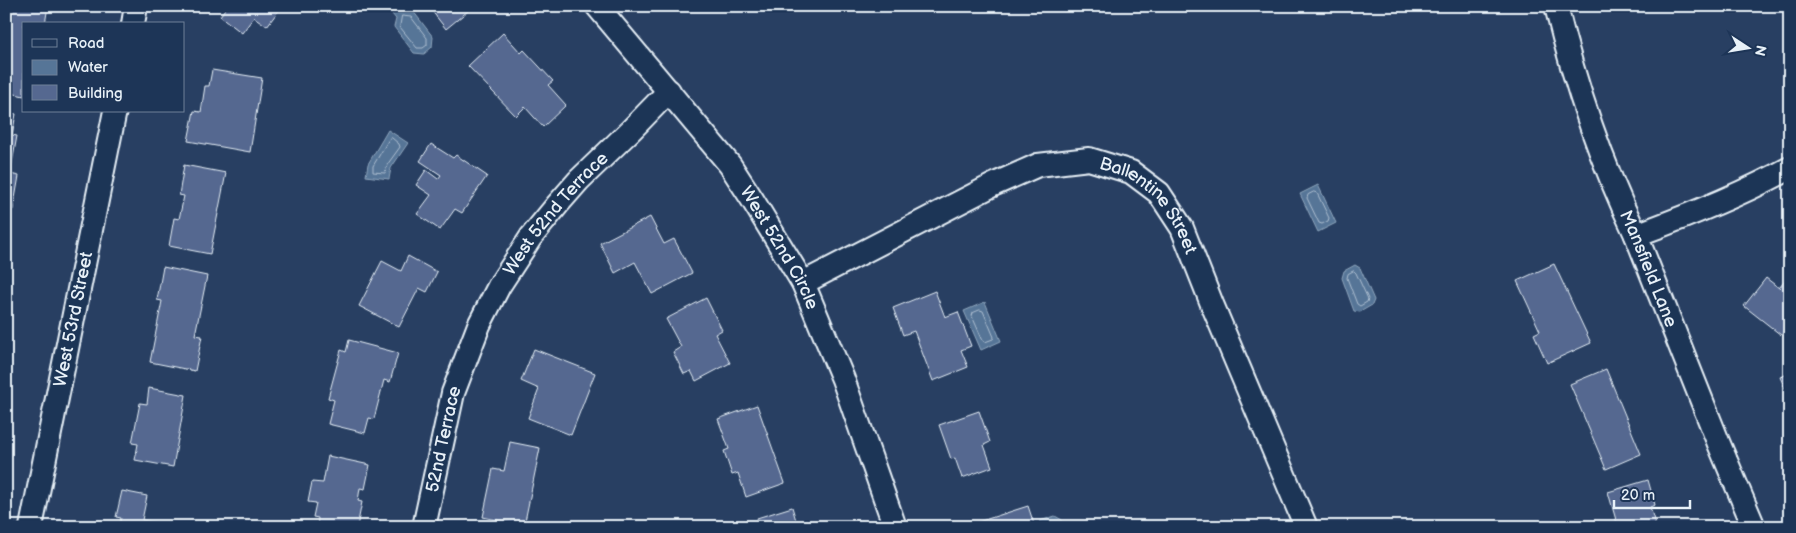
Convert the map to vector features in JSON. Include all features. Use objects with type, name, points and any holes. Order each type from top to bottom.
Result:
[{"type":"street","points":[[133,22],[136,6]]},
{"type":"street","name":"West 52nd Circle","points":[[597,6],[730,165],[803,283],[843,379],[894,527]]},
{"type":"street","name":"Mansfield Lane","points":[[1556,6],[1565,44],[1589,121],[1620,202],[1636,234],[1754,527]]},
{"type":"street","name":"West 52nd Terrace","points":[[468,352],[479,325],[499,286],[531,237],[579,180],[669,91]]},
{"type":"street","name":"West 53rd Street","points":[[31,527],[115,112]]},
{"type":"street","name":"Ballentine Street","points":[[803,283],[995,184],[1038,165],[1089,159],[1131,172],[1160,193],[1182,228],[1306,527]]},
{"type":"street","points":[[1636,234],[1742,192],[1790,168]]},
{"type":"street","name":"52nd Terrace","points":[[424,527],[453,393],[468,352]]},
{"type":"water","points":[[400,6],[405,11],[413,11],[433,37],[432,47],[424,54],[414,53],[394,27],[396,19],[392,14]]},
{"type":"water","points":[[388,130],[408,143],[391,168],[389,179],[366,176],[368,164]]},
{"type":"water","points":[[1318,185],[1336,223],[1318,232],[1300,194]]},
{"type":"water","points":[[1355,265],[1360,268],[1374,300],[1372,305],[1360,312],[1354,311],[1342,278],[1344,271]]},
{"type":"water","points":[[985,302],[1001,341],[981,350],[964,311]]},
{"type":"water","points":[[1055,516],[1062,520],[1064,527],[1042,527],[1040,521]]},
{"type":"building","points":[[6,6],[48,6],[45,22],[22,22],[22,96],[6,92]]},
{"type":"building","points":[[227,6],[274,6],[279,10],[267,26],[254,17],[242,33],[220,16]]},
{"type":"building","points":[[428,6],[474,6],[446,29]]},
{"type":"building","points":[[503,33],[521,53],[524,50],[553,81],[548,85],[566,105],[543,127],[525,107],[516,116],[468,66]]},
{"type":"building","points":[[212,70],[262,78],[250,152],[188,141],[194,111],[201,112],[205,86],[209,86]]},
{"type":"building","points":[[6,112],[16,114],[12,135],[17,136],[10,174],[19,176],[13,210],[6,208]]},
{"type":"building","points":[[431,144],[453,158],[456,155],[487,176],[462,213],[455,209],[440,230],[417,214],[431,195],[416,185],[426,170],[438,179],[441,175],[420,161]]},
{"type":"building","points":[[184,165],[226,173],[210,254],[169,246],[174,218],[179,219],[184,196],[179,195]]},
{"type":"building","points":[[650,217],[664,244],[674,239],[692,273],[652,294],[635,262],[615,273],[600,243]]},
{"type":"building","points":[[408,256],[437,272],[427,292],[419,288],[399,327],[359,306],[382,261],[401,271]]},
{"type":"building","points":[[1554,264],[1591,343],[1547,363],[1534,334],[1540,331],[1517,281]]},
{"type":"building","points":[[163,267],[207,276],[195,335],[202,336],[195,371],[150,362],[162,301],[157,300]]},
{"type":"building","points":[[1790,275],[1790,324],[1781,335],[1744,306],[1766,278],[1779,288]]},
{"type":"building","points":[[935,291],[945,317],[958,312],[971,346],[961,350],[968,367],[933,381],[914,331],[903,335],[893,308]]},
{"type":"building","points":[[706,298],[722,330],[715,334],[730,363],[696,381],[691,371],[684,374],[673,352],[681,347],[666,319]]},
{"type":"building","points":[[349,340],[398,353],[390,382],[384,380],[374,419],[369,418],[365,433],[328,424],[334,400],[328,398],[341,350],[346,352]]},
{"type":"building","points":[[534,349],[595,373],[571,435],[528,418],[539,389],[521,381]]},
{"type":"building","points":[[1606,369],[1641,454],[1606,469],[1570,384]]},
{"type":"building","points":[[1790,373],[1790,400],[1780,377]]},
{"type":"building","points":[[149,388],[186,395],[173,467],[135,460],[138,444],[132,443],[140,403],[147,404]]},
{"type":"building","points":[[757,405],[785,483],[746,497],[738,473],[732,475],[724,451],[729,449],[718,419]]},
{"type":"building","points":[[979,411],[990,442],[984,445],[992,467],[962,478],[955,458],[951,459],[939,425]]},
{"type":"building","points":[[510,442],[540,448],[524,526],[483,517],[493,469],[504,471]]},
{"type":"building","points":[[328,456],[370,465],[365,489],[360,488],[358,501],[362,502],[357,527],[346,525],[345,527],[317,527],[318,518],[313,517],[316,503],[308,502],[312,482],[323,483]]},
{"type":"building","points":[[1648,480],[1655,505],[1650,507],[1656,527],[1618,527],[1608,492]]},
{"type":"building","points":[[122,491],[147,496],[142,520],[164,524],[163,527],[119,527],[121,518],[116,517]]},
{"type":"building","points":[[1028,506],[1035,527],[976,527],[975,523]]},
{"type":"building","points":[[792,507],[798,527],[760,527],[757,518]]}]
